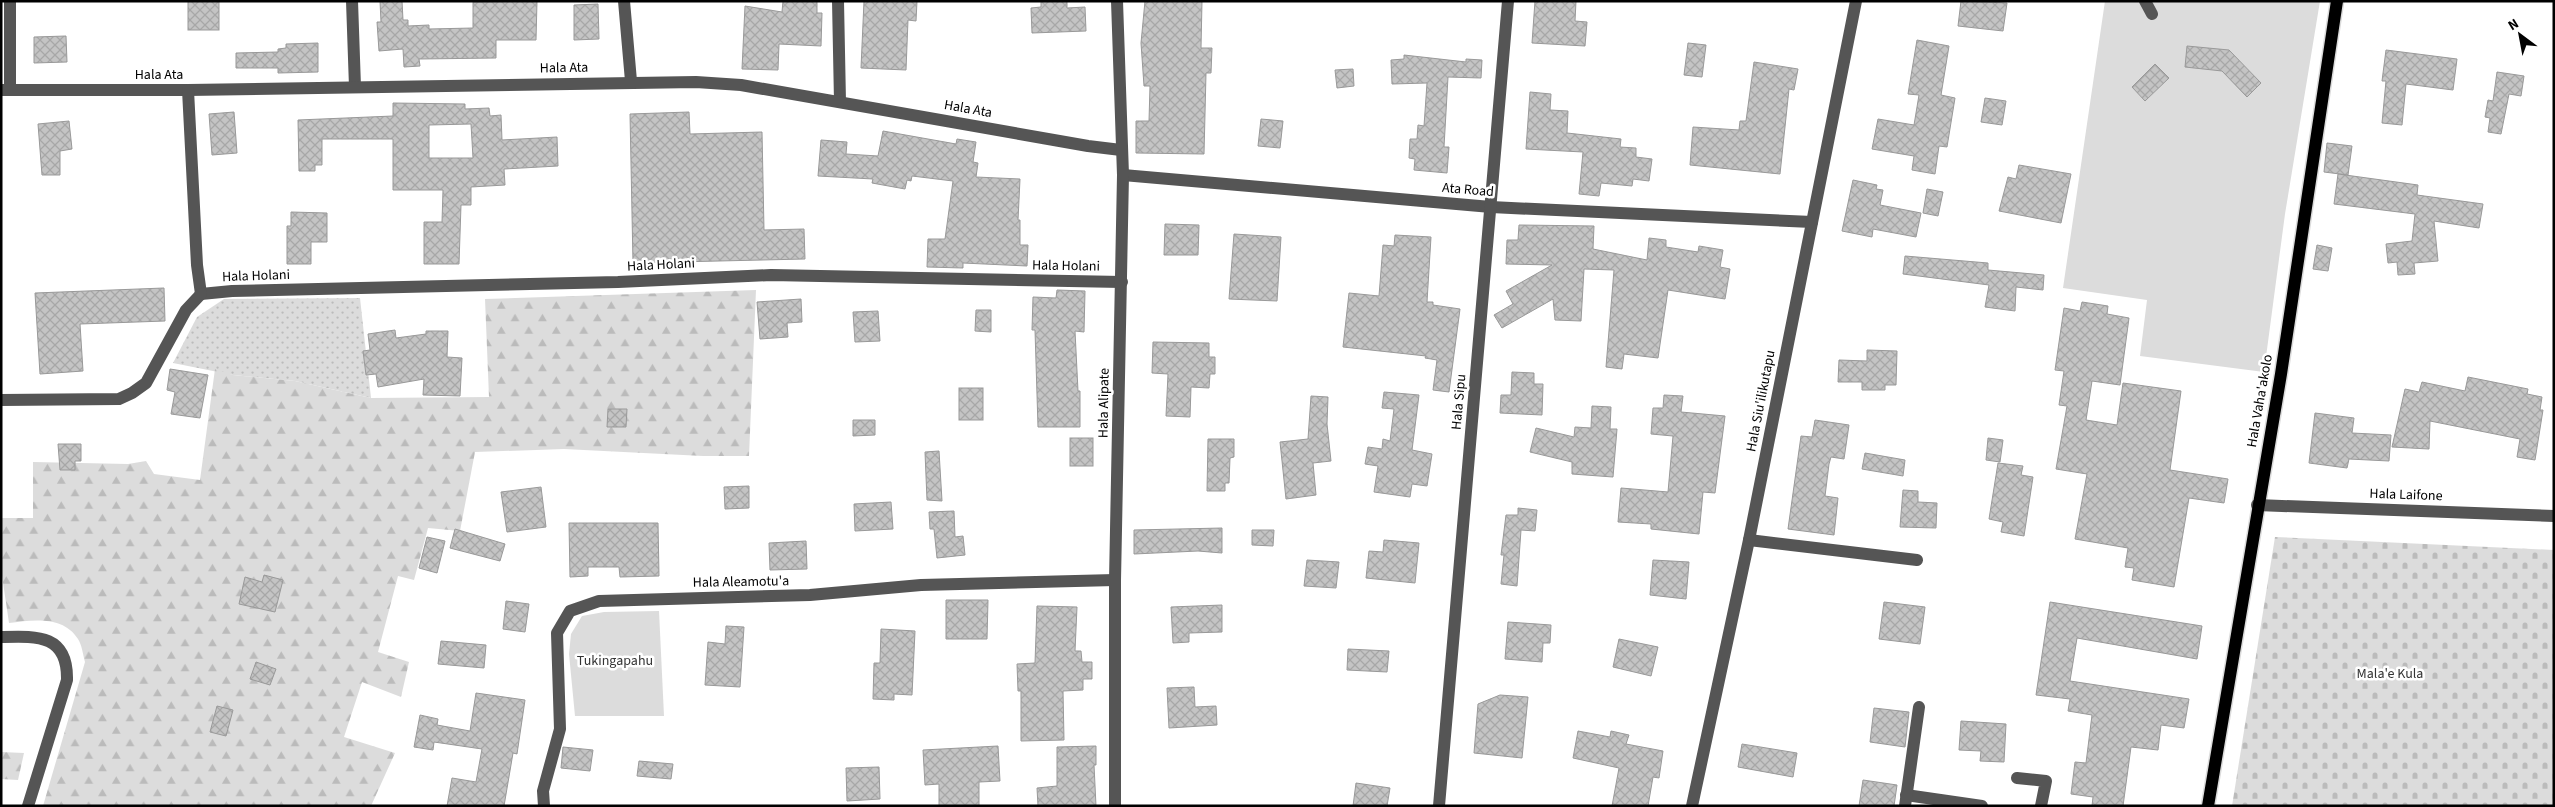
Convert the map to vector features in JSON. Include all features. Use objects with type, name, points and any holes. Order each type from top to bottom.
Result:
[{"type":"main road","name":"Hala Vaha'akolo","points":[[2208,806],[2257,505],[2281,374],[2337,1]]},
{"type":"street","points":[[6,90],[10,1]]},
{"type":"street","points":[[352,1],[355,87]]},
{"type":"street","points":[[624,1],[631,81]]},
{"type":"street","points":[[838,1],[840,102]]},
{"type":"street","name":"Hala Alipate","points":[[1115,806],[1115,580],[1123,175],[1117,1]]},
{"type":"street","name":"Hala Sipu","points":[[1439,806],[1508,1]]},
{"type":"street","name":"Hala Siu'ilikutapu","points":[[1692,806],[1749,540],[1856,1]]},
{"type":"street","points":[[2145,1],[2152,14]]},
{"type":"street","name":"Hala Ata","points":[[6,90],[188,90],[631,81],[741,85],[1088,146],[1122,150]]},
{"type":"street","points":[[1,400],[119,399],[132,394],[146,383],[186,310],[201,294],[197,265],[188,90]]},
{"type":"street","name":"Ata Road","points":[[1123,175],[1491,208],[1812,222]]},
{"type":"street","name":"Hala Holani","points":[[201,294],[232,291],[618,282],[771,275],[1122,282]]},
{"type":"street","name":"Hala Laifone","points":[[2257,505],[2554,516]]},
{"type":"street","points":[[1749,540],[1917,560]]},
{"type":"street","name":"Hala Aleamotu'a","points":[[544,806],[543,791],[560,729],[557,633],[570,611],[599,601],[810,595],[921,585],[1115,580]]},
{"type":"street","points":[[1,636],[32,636],[48,640],[61,649],[68,662],[67,680],[28,806]]},
{"type":"street","points":[[1919,707],[1906,800],[1982,806]]},
{"type":"street","points":[[2017,778],[2046,781],[2040,806]]},
{"type":"green space","points":[[2105,1],[2320,1],[2285,214],[2264,372],[2140,356],[2147,300],[2063,288]]},
{"type":"green space","points":[[756,290],[749,456],[703,456],[564,449],[475,452],[460,531],[428,528],[414,580],[398,576],[378,652],[409,662],[401,697],[362,682],[344,737],[395,753],[371,806],[43,806],[85,662],[78,639],[72,631],[64,626],[37,620],[9,623],[1,569],[1,518],[33,518],[33,462],[128,464],[146,461],[154,474],[200,480],[215,369],[233,375],[295,381],[371,398],[489,397],[485,299]]},
{"type":"green space","points":[[360,298],[371,398],[295,381],[233,375],[173,363],[197,317],[224,299]]},
{"type":"green space","name":"Mala'e Kula","points":[[2275,537],[2554,550],[2554,806],[2232,806]]},
{"type":"green space","name":"Tukingapahu","points":[[659,611],[664,716],[575,716],[569,654],[571,634],[582,616],[604,612]]},
{"type":"green space","points":[[1,752],[24,753],[18,780],[1,779]]},
{"type":"building","points":[[188,1],[219,1],[219,30],[188,30]]},
{"type":"building","points":[[380,1],[402,1],[403,20],[408,20],[408,26],[429,25],[429,29],[473,28],[473,2],[537,1],[536,40],[496,40],[496,58],[419,59],[420,66],[404,67],[403,49],[379,51],[377,22],[381,22]]},
{"type":"building","points":[[783,1],[817,1],[817,13],[822,13],[821,46],[779,44],[778,70],[742,69],[745,6],[782,12]]},
{"type":"building","points":[[864,1],[917,1],[916,21],[908,20],[906,70],[861,68]]},
{"type":"building","points":[[1041,1],[1067,1],[1067,8],[1085,7],[1086,31],[1032,33],[1031,8],[1041,7]]},
{"type":"building","points":[[1145,1],[1202,1],[1201,48],[1212,48],[1211,73],[1206,73],[1204,154],[1136,153],[1136,121],[1149,121],[1150,86],[1144,86],[1141,43]]},
{"type":"building","points":[[1535,1],[1576,1],[1575,21],[1587,22],[1585,46],[1532,43]]},
{"type":"building","points":[[1961,1],[2007,3],[2003,31],[1958,26]]},
{"type":"building","points":[[598,4],[599,39],[574,40],[574,5]]},
{"type":"building","points":[[66,36],[67,62],[34,63],[34,37]]},
{"type":"building","points":[[1917,40],[1949,46],[1941,95],[1955,98],[1947,147],[1939,146],[1935,174],[1912,170],[1914,156],[1872,149],[1878,119],[1914,125],[1919,95],[1908,94]]},
{"type":"building","points":[[318,43],[318,72],[278,73],[278,68],[236,68],[236,53],[278,52],[278,49],[286,48],[286,44]]},
{"type":"building","points":[[1688,43],[1706,45],[1702,77],[1684,75]]},
{"type":"building","points":[[2187,46],[2229,50],[2261,83],[2247,97],[2222,71],[2185,67]]},
{"type":"building","points":[[2386,50],[2457,59],[2453,90],[2406,84],[2402,125],[2382,123],[2386,81],[2382,81]]},
{"type":"building","points":[[1404,55],[1466,62],[1466,59],[1482,60],[1481,78],[1448,77],[1444,147],[1449,147],[1447,173],[1414,170],[1415,159],[1409,158],[1410,139],[1417,139],[1418,125],[1424,126],[1427,83],[1392,84],[1391,60],[1404,59]]},
{"type":"building","points":[[1754,62],[1798,69],[1794,90],[1789,89],[1780,174],[1690,165],[1693,127],[1739,130],[1740,121],[1746,121]]},
{"type":"building","points":[[2155,64],[2169,78],[2145,101],[2132,87]]},
{"type":"building","points":[[1353,69],[1354,86],[1337,88],[1335,70]]},
{"type":"building","points":[[2497,72],[2524,76],[2521,96],[2509,94],[2501,134],[2488,132],[2490,118],[2485,117],[2488,100],[2493,101]]},
{"type":"building","points":[[1530,92],[1551,94],[1550,110],[1568,111],[1567,133],[1621,139],[1620,147],[1636,148],[1636,157],[1652,159],[1649,181],[1633,179],[1632,186],[1601,183],[1599,196],[1579,194],[1583,152],[1526,149]]},
{"type":"building","points":[[1985,98],[2006,101],[2002,125],[1981,122]]},
{"type":"building","points":[[393,103],[465,104],[465,109],[489,108],[490,116],[501,115],[502,140],[557,137],[558,166],[504,169],[505,185],[471,187],[471,205],[461,205],[459,264],[424,264],[424,222],[442,222],[443,190],[393,190],[393,139],[322,139],[322,165],[315,165],[315,171],[299,171],[298,120],[393,116]],"holes":[[[471,124],[473,158],[429,158],[429,125]]]},
{"type":"building","points":[[234,112],[237,153],[212,155],[209,114]]},
{"type":"building","points":[[689,112],[690,134],[762,132],[764,230],[804,229],[805,259],[633,263],[630,114]]},
{"type":"building","points":[[1261,119],[1283,121],[1280,148],[1258,146]]},
{"type":"building","points":[[69,121],[72,149],[60,151],[60,175],[42,175],[38,124]]},
{"type":"building","points":[[883,131],[956,144],[957,139],[976,142],[973,162],[978,163],[976,177],[1020,179],[1018,220],[1020,220],[1020,245],[1028,245],[1027,266],[963,263],[963,268],[927,267],[928,239],[945,239],[953,181],[912,176],[911,181],[907,180],[905,189],[872,183],[873,179],[818,176],[821,140],[847,142],[846,154],[878,156]]},
{"type":"building","points":[[2327,143],[2352,146],[2348,175],[2324,172]]},
{"type":"building","points":[[2019,165],[2071,174],[2061,223],[1999,211],[2008,177],[2016,179]]},
{"type":"building","points":[[2338,174],[2418,185],[2417,195],[2483,204],[2479,228],[2434,221],[2438,261],[2414,263],[2415,274],[2398,275],[2397,262],[2388,263],[2386,244],[2412,241],[2415,214],[2334,204]]},
{"type":"building","points":[[1853,180],[1877,185],[1876,189],[1883,190],[1880,205],[1921,213],[1916,237],[1873,229],[1872,237],[1842,231]]},
{"type":"building","points":[[1927,189],[1943,192],[1938,216],[1923,213]]},
{"type":"building","points":[[291,212],[327,213],[327,242],[311,242],[311,264],[287,264],[287,226],[291,226]]},
{"type":"building","points":[[1165,224],[1199,225],[1198,255],[1164,255]]},
{"type":"building","points":[[1519,225],[1594,226],[1593,249],[1647,260],[1649,238],[1666,240],[1666,247],[1698,252],[1699,246],[1723,250],[1720,267],[1730,269],[1725,299],[1668,290],[1658,358],[1624,354],[1622,369],[1606,367],[1614,270],[1584,269],[1581,321],[1555,320],[1553,299],[1502,328],[1494,315],[1513,304],[1506,291],[1552,265],[1506,264],[1507,240],[1518,240]]},
{"type":"building","points":[[1234,234],[1281,237],[1277,301],[1229,299]]},
{"type":"building","points":[[1395,235],[1431,237],[1427,302],[1433,302],[1433,305],[1460,309],[1449,392],[1433,390],[1437,360],[1425,358],[1426,356],[1343,347],[1349,293],[1379,296],[1383,245],[1394,246]]},
{"type":"building","points":[[2317,245],[2332,248],[2328,271],[2313,269]]},
{"type":"building","points":[[1905,256],[1988,263],[1988,270],[2044,275],[2043,290],[2016,287],[2015,311],[1985,307],[1989,285],[1903,274]]},
{"type":"building","points":[[164,288],[165,321],[80,324],[83,371],[40,374],[35,293]]},
{"type":"building","points":[[1057,290],[1085,291],[1084,332],[1075,331],[1078,391],[1080,391],[1080,427],[1038,427],[1035,330],[1032,330],[1033,297],[1056,298]]},
{"type":"building","points":[[801,299],[802,322],[787,323],[788,337],[760,339],[757,302]]},
{"type":"building","points":[[2082,302],[2108,306],[2107,314],[2129,318],[2120,385],[2092,381],[2086,420],[2117,425],[2123,383],[2181,391],[2170,470],[2228,479],[2224,503],[2189,498],[2174,587],[2132,580],[2134,568],[2125,567],[2128,548],[2075,539],[2087,474],[2056,469],[2067,406],[2059,405],[2064,371],[2055,370],[2064,308],[2080,311]]},
{"type":"building","points":[[976,310],[991,310],[991,332],[975,331]]},
{"type":"building","points":[[878,311],[880,341],[855,342],[853,312]]},
{"type":"building","points":[[395,330],[396,338],[426,334],[426,331],[448,331],[447,357],[462,358],[460,396],[423,395],[424,379],[378,387],[376,374],[366,375],[363,351],[370,350],[368,334]]},
{"type":"building","points":[[1153,342],[1209,343],[1209,357],[1215,357],[1215,374],[1210,374],[1209,388],[1191,387],[1190,417],[1166,416],[1168,374],[1152,373]]},
{"type":"building","points":[[1867,350],[1897,351],[1896,385],[1885,385],[1885,390],[1862,390],[1862,382],[1838,382],[1839,360],[1867,361]]},
{"type":"building","points":[[170,369],[208,375],[200,418],[171,414],[175,392],[167,390]]},
{"type":"building","points":[[1512,372],[1534,373],[1534,384],[1543,384],[1542,415],[1500,413],[1501,395],[1511,395]]},
{"type":"building","points":[[2468,377],[2528,389],[2527,394],[2542,397],[2540,410],[2543,410],[2535,460],[2517,457],[2520,439],[2430,421],[2429,449],[2392,447],[2405,389],[2419,392],[2422,382],[2465,391]]},
{"type":"building","points":[[959,388],[983,388],[983,420],[959,420]]},
{"type":"building","points":[[1384,392],[1419,395],[1412,450],[1432,454],[1427,486],[1412,484],[1410,497],[1374,492],[1378,466],[1365,464],[1368,447],[1382,449],[1383,439],[1390,441],[1394,409],[1382,408]]},
{"type":"building","points":[[1664,395],[1683,396],[1681,412],[1725,416],[1715,493],[1703,492],[1699,534],[1651,529],[1651,524],[1618,522],[1621,488],[1668,492],[1673,436],[1651,434],[1653,408],[1663,408]]},
{"type":"building","points":[[1311,396],[1328,397],[1327,424],[1331,461],[1313,463],[1316,495],[1286,499],[1280,442],[1308,439]]},
{"type":"building","points":[[1592,406],[1611,407],[1610,429],[1617,429],[1613,477],[1572,474],[1572,462],[1530,452],[1536,428],[1574,437],[1575,427],[1591,428]]},
{"type":"building","points":[[608,409],[627,409],[626,427],[607,427]]},
{"type":"building","points":[[2315,413],[2354,418],[2352,433],[2391,435],[2389,461],[2349,459],[2347,468],[2309,463]]},
{"type":"building","points":[[853,420],[875,420],[875,435],[853,436]]},
{"type":"building","points":[[1815,420],[1849,425],[1844,459],[1831,457],[1829,464],[1825,496],[1838,498],[1834,535],[1788,529],[1801,436],[1812,437]]},
{"type":"building","points":[[1070,438],[1093,438],[1093,466],[1070,466]]},
{"type":"building","points":[[1988,438],[2003,440],[2000,462],[1986,460]]},
{"type":"building","points":[[1208,439],[1234,439],[1234,457],[1230,458],[1229,483],[1225,483],[1225,491],[1207,491]]},
{"type":"building","points":[[58,444],[81,444],[81,461],[75,461],[75,470],[60,470]]},
{"type":"building","points":[[939,451],[942,501],[927,500],[925,452]]},
{"type":"building","points":[[1865,453],[1905,460],[1903,476],[1862,469]]},
{"type":"building","points":[[1998,463],[2023,466],[2021,475],[2033,477],[2024,536],[2001,532],[2003,522],[1989,519]]},
{"type":"building","points":[[749,486],[749,508],[725,509],[724,487]]},
{"type":"building","points":[[541,487],[546,527],[507,532],[501,492]]},
{"type":"building","points":[[1903,490],[1918,491],[1918,502],[1937,503],[1936,528],[1900,527]]},
{"type":"building","points":[[891,502],[893,529],[855,531],[854,504]]},
{"type":"building","points":[[1518,508],[1537,510],[1535,531],[1521,530],[1517,586],[1501,584],[1504,555],[1501,555],[1506,515],[1518,515]]},
{"type":"building","points":[[954,511],[955,537],[963,536],[965,555],[937,558],[934,529],[930,529],[929,512]]},
{"type":"building","points":[[569,523],[658,523],[659,576],[620,577],[619,567],[588,567],[588,576],[570,577]]},
{"type":"building","points":[[1222,528],[1222,553],[1198,551],[1134,554],[1134,530]]},
{"type":"building","points":[[455,529],[505,544],[500,561],[450,548]]},
{"type":"building","points":[[1252,530],[1274,530],[1273,546],[1252,545]]},
{"type":"building","points":[[427,537],[445,541],[437,573],[419,568]]},
{"type":"building","points":[[1384,540],[1419,543],[1415,583],[1366,578],[1369,551],[1383,552]]},
{"type":"building","points":[[806,541],[807,569],[770,570],[769,543]]},
{"type":"building","points":[[1307,560],[1339,562],[1336,588],[1304,586]]},
{"type":"building","points":[[1653,560],[1689,562],[1686,599],[1650,595]]},
{"type":"building","points":[[264,575],[283,580],[275,612],[239,604],[245,577],[262,582]]},
{"type":"building","points":[[946,600],[988,600],[987,639],[946,639]]},
{"type":"building","points":[[506,601],[529,604],[525,632],[503,629]]},
{"type":"building","points":[[1884,602],[1925,607],[1920,644],[1879,639]]},
{"type":"building","points":[[2050,602],[2202,626],[2197,659],[2077,638],[2070,681],[2189,699],[2184,728],[2161,725],[2158,750],[2131,747],[2123,806],[2092,806],[2093,797],[2071,794],[2075,762],[2086,763],[2092,715],[2068,711],[2070,699],[2036,695]]},
{"type":"building","points":[[1222,605],[1222,632],[1189,633],[1189,642],[1173,643],[1171,607]]},
{"type":"building","points":[[1037,606],[1077,607],[1075,651],[1081,651],[1082,662],[1092,662],[1092,679],[1083,679],[1083,690],[1063,691],[1064,740],[1021,741],[1021,691],[1018,691],[1017,664],[1035,663]]},
{"type":"building","points":[[1508,622],[1551,625],[1550,643],[1543,643],[1542,662],[1505,659]]},
{"type":"building","points":[[726,626],[744,627],[740,687],[705,685],[708,642],[725,644]]},
{"type":"building","points":[[881,629],[915,631],[912,695],[894,694],[894,700],[873,699],[874,663],[880,663]]},
{"type":"building","points":[[1619,639],[1658,647],[1651,676],[1613,667]]},
{"type":"building","points":[[441,641],[486,645],[484,668],[438,664]]},
{"type":"building","points":[[1348,649],[1389,651],[1387,672],[1347,670]]},
{"type":"building","points":[[256,662],[276,669],[270,685],[250,679]]},
{"type":"building","points":[[1194,687],[1195,707],[1216,706],[1217,725],[1169,728],[1167,688]]},
{"type":"building","points":[[476,693],[525,700],[517,754],[513,753],[504,806],[447,806],[452,778],[476,782],[482,749],[434,742],[433,750],[414,747],[420,715],[438,719],[437,725],[470,731]]},
{"type":"building","points":[[1500,695],[1528,697],[1522,758],[1474,753],[1478,704]]},
{"type":"building","points":[[217,706],[233,710],[226,736],[210,732]]},
{"type":"building","points":[[1874,708],[1909,712],[1905,747],[1870,742]]},
{"type":"building","points":[[1961,721],[2006,724],[2004,762],[1980,761],[1981,751],[1959,750]]},
{"type":"building","points":[[1578,731],[1610,737],[1611,731],[1629,735],[1626,744],[1663,751],[1659,778],[1653,777],[1648,806],[1612,806],[1619,768],[1573,758]]},
{"type":"building","points":[[1742,744],[1797,753],[1793,777],[1738,767]]},
{"type":"building","points":[[998,746],[1000,781],[979,782],[979,806],[939,806],[939,784],[925,785],[923,750]]},
{"type":"building","points":[[1096,746],[1096,765],[1094,765],[1096,806],[1038,806],[1037,788],[1057,786],[1057,747]]},
{"type":"building","points":[[563,747],[593,750],[590,771],[561,768]]},
{"type":"building","points":[[639,761],[673,764],[671,779],[637,776]]},
{"type":"building","points":[[879,767],[880,799],[847,801],[846,768]]},
{"type":"building","points":[[1863,780],[1897,785],[1894,806],[1859,806]]},
{"type":"building","points":[[1356,783],[1390,788],[1387,806],[1353,806]]}]
